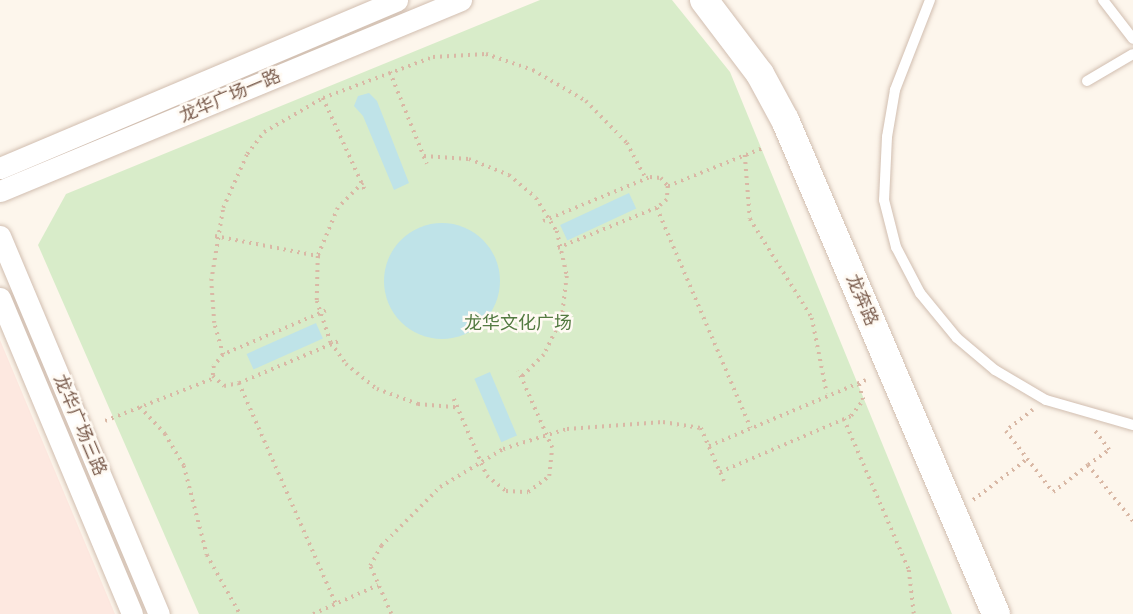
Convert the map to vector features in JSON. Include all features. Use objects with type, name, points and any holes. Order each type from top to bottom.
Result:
[{"type":"street","name":"龙华广场一路","points":[[0,168],[397,0]]},
{"type":"street","name":"龙华广场一路","points":[[0,191],[461,0]]},
{"type":"street","name":"龙奔路","points":[[704,0],[760,74],[785,120],[996,614]]},
{"type":"street","name":"龙华广场三路","points":[[0,236],[159,614]]},
{"type":"street","name":"龙华广场三路","points":[[0,298],[132,614]]},
{"type":"lane","points":[[930,0],[895,90],[887,137],[884,201],[896,247],[920,293],[957,338],[995,370],[1046,400],[1080,412],[1133,425]]},
{"type":"lane","points":[[1103,0],[1133,39]]},
{"type":"lane","points":[[1087,81],[1133,54]]},
{"type":"path","points":[[223,355],[212,303],[215,236],[233,183],[264,132],[323,98],[433,57],[460,53],[486,54],[533,70],[586,102],[607,121],[646,178]]},
{"type":"path","points":[[390,72],[427,164]]},
{"type":"path","points":[[323,98],[365,190]]},
{"type":"path","points":[[668,186],[763,148]]},
{"type":"path","points":[[745,155],[750,219],[812,318],[827,394]]},
{"type":"path","points":[[424,156],[469,159],[500,171],[529,192],[549,218],[562,247],[567,276],[562,318],[544,355],[521,378]]},
{"type":"path","points":[[543,221],[646,178],[661,178],[668,186],[667,200],[657,208],[556,249]]},
{"type":"path","points":[[363,183],[338,208],[320,256],[320,314],[331,343],[346,364],[377,389],[418,404],[456,407]]},
{"type":"path","points":[[657,208],[751,428]]},
{"type":"path","points":[[215,236],[320,256]]},
{"type":"path","points":[[326,311],[223,355],[214,366],[214,377],[224,386],[239,383],[338,341]]},
{"type":"path","points":[[454,400],[479,461],[495,485],[506,491],[528,492],[549,476],[553,462],[547,434],[518,371]]},
{"type":"path","points":[[105,421],[214,377]]},
{"type":"path","points":[[709,446],[827,394],[866,380]]},
{"type":"path","points":[[239,383],[336,604]]},
{"type":"path","points":[[720,471],[844,419],[863,400],[858,383]]},
{"type":"path","points":[[1046,400],[1006,431],[1053,492],[1108,450],[1080,412]]},
{"type":"path","points":[[140,407],[165,434],[184,466],[207,555],[240,614]]},
{"type":"path","points":[[844,419],[909,570],[915,595],[914,614]]},
{"type":"path","points":[[391,614],[371,563],[391,531],[430,495],[479,461],[547,434],[619,422],[663,422],[701,428],[724,481]]},
{"type":"path","points":[[953,514],[1027,459]]},
{"type":"path","points":[[1088,465],[1133,522]]},
{"type":"path","points":[[313,614],[378,585]]},
{"type":"shaded area","points":[[0,340],[115,614],[0,614]]},
{"type":"green space","name":"龙华文化广场","points":[[540,0],[672,0],[730,72],[952,614],[199,614],[38,245],[66,194]]},
{"type":"water","points":[[369,93],[377,101],[409,183],[394,190],[363,116],[354,106],[358,96]]},
{"type":"water","points":[[629,193],[636,208],[567,241],[560,225]]},
{"type":"water","points":[[442,223],[464,227],[483,240],[496,259],[500,281],[496,303],[483,322],[464,335],[442,339],[420,335],[401,322],[388,303],[384,281],[388,259],[401,240],[420,227]]},
{"type":"water","points":[[316,323],[323,339],[253,369],[247,354]]},
{"type":"water","points":[[490,372],[517,436],[501,442],[474,379]]}]
